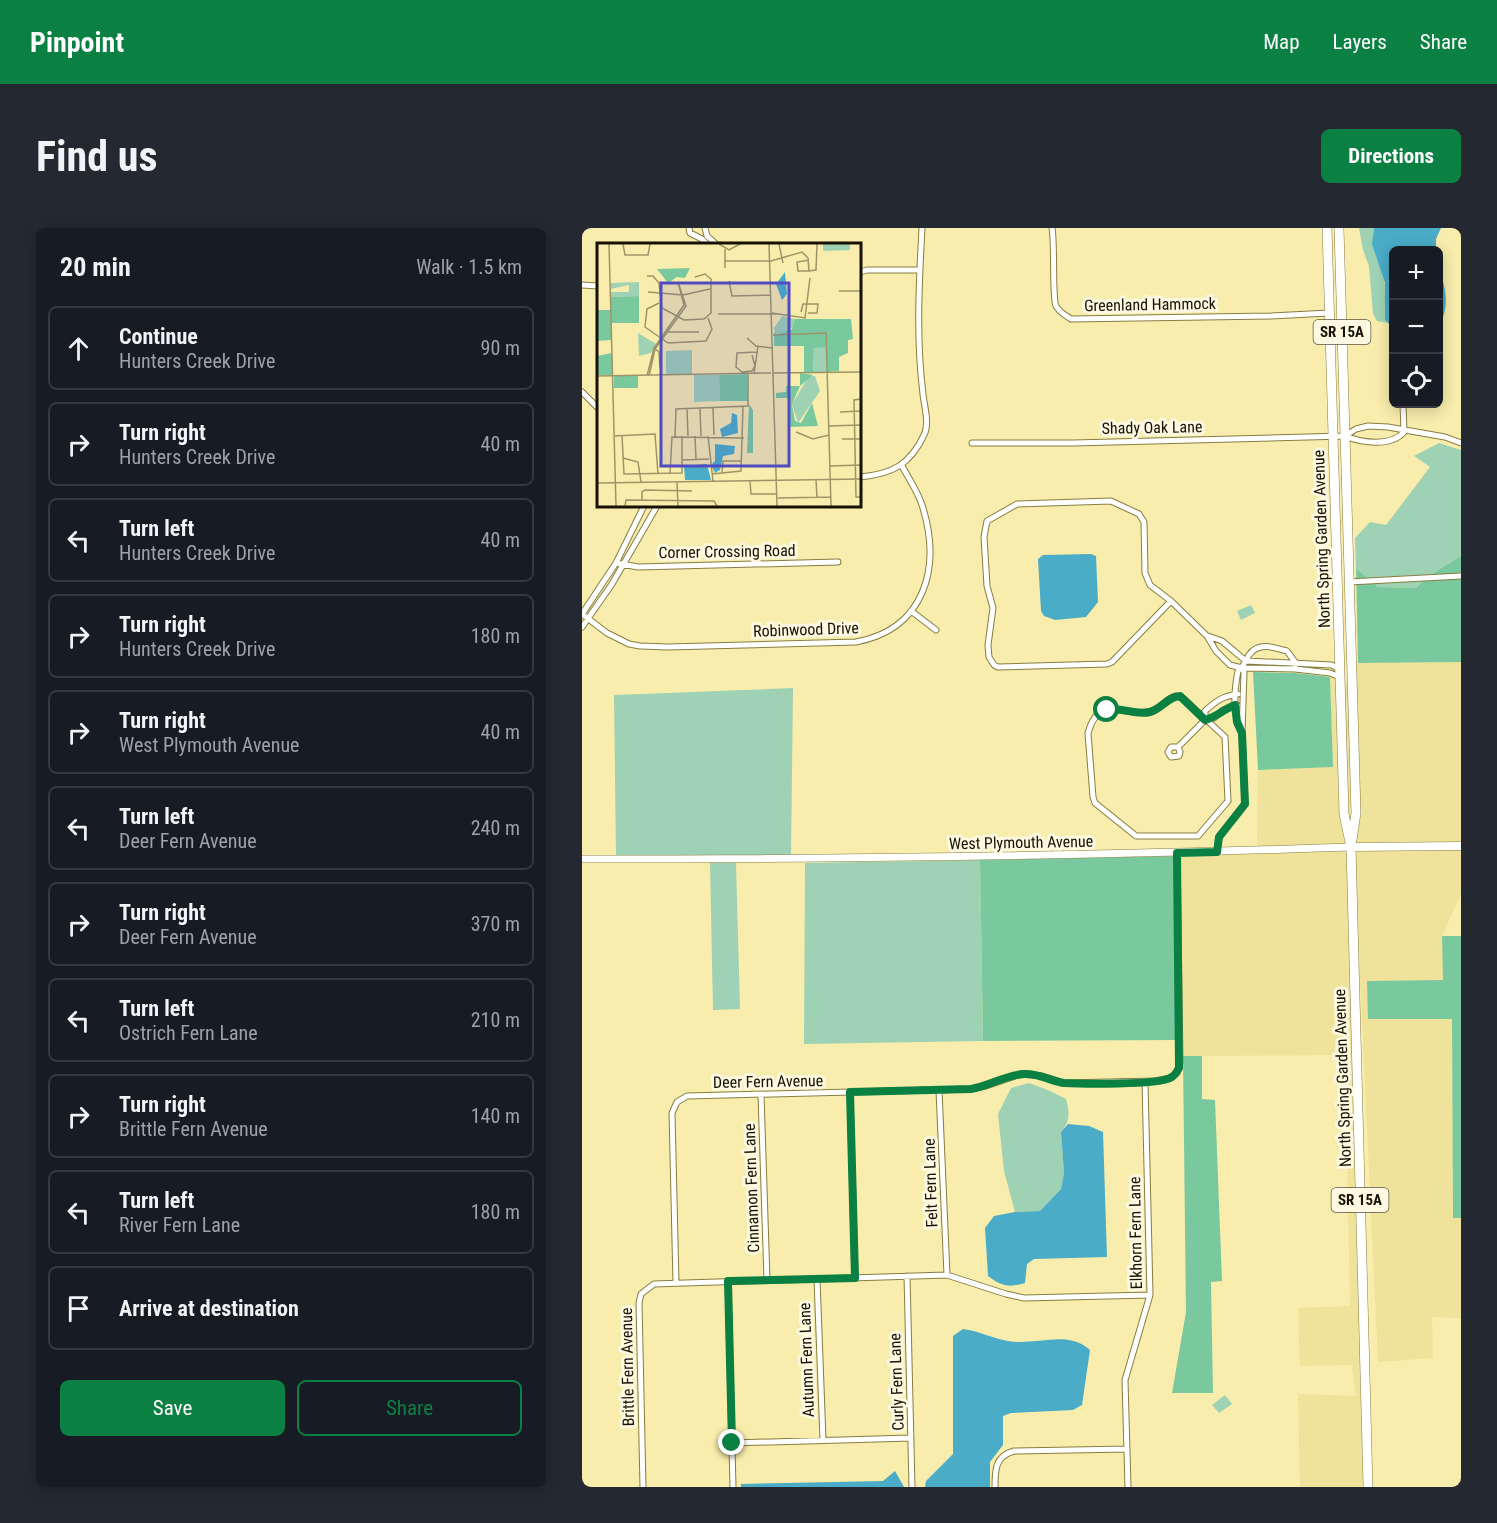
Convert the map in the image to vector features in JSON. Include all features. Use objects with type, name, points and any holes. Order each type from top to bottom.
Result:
[{"type":"highway","name":"North Spring Garden Avenue","points":[[1327,228],[1344,814],[1351,848]]},
{"type":"highway","name":"North Spring Garden Avenue","points":[[1339,228],[1356,813],[1351,848],[1368,1487]]},
{"type":"highway","points":[[1339,651],[1346,665],[1352,670]]},
{"type":"highway","points":[[1340,674],[1346,675],[1352,688]]},
{"type":"main road","name":"West Plymouth Avenue","points":[[1351,848],[1461,846]]},
{"type":"street","points":[[689,228],[690,233],[706,243]]},
{"type":"street","points":[[705,228],[707,236],[715,243]]},
{"type":"street","points":[[861,477],[877,475],[902,466],[926,432],[918,332],[922,228]]},
{"type":"street","name":"Greenland Hammock","points":[[1052,228],[1055,266],[1054,304],[1060,312],[1071,319],[1329,313]]},
{"type":"street","points":[[861,272],[920,270]]},
{"type":"street","points":[[582,285],[597,286]]},
{"type":"street","points":[[582,392],[597,407]]},
{"type":"street","points":[[1345,436],[1357,441],[1381,441],[1400,437],[1404,432],[1403,408]]},
{"type":"street","points":[[1345,436],[1356,429],[1368,426],[1397,428],[1404,432],[1445,437],[1461,442]]},
{"type":"street","points":[[1380,427],[1381,441]]},
{"type":"street","name":"Shady Oak Lane","points":[[972,442],[1073,443],[1345,436]]},
{"type":"street","name":"Robinwood Drive","points":[[582,614],[607,633],[629,644],[668,647],[856,642],[871,639],[892,628],[911,611],[921,598],[929,575],[931,546],[923,506],[902,466]]},
{"type":"street","points":[[1171,602],[1112,662],[1107,664],[998,667],[989,657],[988,645],[993,608],[987,586],[984,537],[987,521],[1017,504],[1111,501],[1119,504],[1138,514],[1144,522],[1145,573],[1150,585],[1171,602],[1207,636],[1216,651],[1230,664],[1242,668],[1332,665],[1340,674]]},
{"type":"street","points":[[582,614],[616,563],[644,507]]},
{"type":"street","points":[[582,627],[623,566],[656,507]]},
{"type":"street","name":"Corner Crossing Road","points":[[616,563],[638,567],[838,562]]},
{"type":"street","points":[[1349,582],[1461,576]]},
{"type":"street","points":[[911,611],[936,630]]},
{"type":"street","points":[[1207,636],[1222,641],[1246,661],[1295,666]]},
{"type":"street","points":[[1242,733],[1237,722],[1235,705],[1238,671],[1252,651],[1263,646],[1287,651],[1295,666]]},
{"type":"street","points":[[1225,660],[1233,651]]},
{"type":"street","points":[[1217,852],[1219,837],[1245,804],[1242,733],[1244,672],[1242,668]]},
{"type":"street","points":[[1205,720],[1205,711],[1222,698],[1243,693]]},
{"type":"street","points":[[1180,696],[1205,720],[1223,734],[1226,741],[1228,801],[1198,836],[1136,836],[1095,803],[1092,797],[1088,733],[1093,722],[1102,712],[1115,708],[1128,713],[1149,712],[1173,697],[1180,696]]},
{"type":"street","points":[[1222,698],[1226,709]]},
{"type":"street","points":[[1178,747],[1205,720],[1214,718],[1235,705],[1243,704]]},
{"type":"street","name":"West Plymouth Avenue","points":[[582,860],[820,860],[1351,848]]},
{"type":"street","name":"Deer Fern Avenue","points":[[676,1283],[673,1107],[681,1098],[986,1086],[1021,1074],[1042,1076],[1064,1083],[1145,1082],[1170,1078],[1177,1073],[1180,1062],[1177,853]]},
{"type":"street","name":"Elkhorn Fern Lane","points":[[1128,1487],[1125,1380],[1150,1295],[1145,1082]]},
{"type":"street","name":"Felt Fern Lane","points":[[939,1089],[947,1275]]},
{"type":"street","points":[[850,1092],[855,1278]]},
{"type":"street","name":"Cinnamon Fern Lane","points":[[761,1095],[768,1280]]},
{"type":"street","name":"Brittle Fern Avenue","points":[[643,1487],[639,1303],[641,1294],[654,1284],[947,1275],[1024,1298],[1150,1295]]},
{"type":"street","name":"Curly Fern Lane","points":[[907,1276],[912,1487]]},
{"type":"street","name":"Autumn Fern Lane","points":[[818,1279],[823,1440]]},
{"type":"street","points":[[728,1281],[733,1487]]},
{"type":"street","points":[[732,1443],[911,1438]]},
{"type":"street","points":[[995,1487],[997,1462],[1006,1453],[1127,1449]]},
{"type":"shaded area","points":[[1461,662],[1461,842],[1355,844],[1355,663]]},
{"type":"shaded area","points":[[1330,677],[1337,680],[1347,844],[1257,847],[1258,770],[1333,767]]},
{"type":"shaded area","points":[[1343,677],[1349,689],[1353,813],[1350,829],[1347,813]]},
{"type":"shaded area","points":[[1461,849],[1461,894],[1442,936],[1443,980],[1368,981],[1368,1019],[1452,1019],[1453,1218],[1461,1218],[1461,1318],[1432,1317],[1433,1358],[1378,1362],[1354,851]]},
{"type":"shaded area","points":[[1348,851],[1365,1487],[1300,1487],[1298,1394],[1356,1396],[1352,1365],[1300,1366],[1298,1308],[1350,1306],[1345,1055],[1183,1056],[1180,856]]},
{"type":"green space","points":[[1359,228],[1374,228],[1374,246],[1384,279],[1385,314],[1389,323],[1377,321],[1373,314],[1369,266]]},
{"type":"green space","points":[[1439,443],[1461,450],[1461,556],[1428,576],[1416,588],[1378,587],[1356,568],[1355,538],[1370,522],[1386,525],[1430,467],[1414,456]]},
{"type":"green space","points":[[1461,556],[1461,662],[1358,663],[1356,568],[1378,587],[1416,588],[1428,576]]},
{"type":"green space","points":[[1251,605],[1255,613],[1241,620],[1237,611]]},
{"type":"green space","points":[[1253,672],[1330,677],[1333,767],[1258,770]]},
{"type":"green space","points":[[793,688],[791,856],[616,856],[614,695]]},
{"type":"green space","points":[[1174,856],[1177,1040],[983,1041],[980,860]]},
{"type":"green space","points":[[980,860],[983,1041],[804,1044],[805,863]]},
{"type":"green space","points":[[710,863],[736,863],[740,1009],[713,1010]]},
{"type":"green space","points":[[1442,936],[1461,936],[1461,1218],[1453,1218],[1452,1019],[1368,1019],[1367,981],[1443,980]]},
{"type":"green space","points":[[1183,1056],[1202,1056],[1202,1099],[1215,1100],[1222,1281],[1211,1282],[1213,1393],[1172,1393],[1186,1312]]},
{"type":"green space","points":[[1029,1083],[1066,1099],[1068,1117],[1061,1132],[1064,1173],[1061,1189],[1040,1211],[1015,1212],[1004,1171],[998,1114],[1011,1088]]},
{"type":"green space","points":[[1225,1395],[1232,1404],[1219,1413],[1212,1405]]},
{"type":"water","points":[[1374,228],[1441,228],[1436,239],[1436,246],[1389,246],[1389,324],[1385,319],[1385,283],[1372,244]]},
{"type":"water","points":[[1443,281],[1445,288],[1443,318]]},
{"type":"water","points":[[1091,554],[1096,556],[1098,602],[1086,617],[1055,620],[1044,616],[1041,611],[1038,559],[1043,555]]},
{"type":"water","points":[[1068,1124],[1089,1126],[1103,1132],[1107,1257],[1034,1259],[1027,1264],[1025,1283],[1010,1286],[1001,1284],[988,1276],[985,1228],[994,1216],[1040,1211],[1061,1189],[1064,1173],[1061,1132]]},
{"type":"water","points":[[963,1329],[1008,1341],[1062,1339],[1081,1344],[1090,1350],[1082,1405],[1073,1410],[1011,1413],[1003,1416],[1003,1445],[990,1462],[990,1487],[925,1487],[926,1481],[953,1454],[953,1336]]},
{"type":"water","points":[[895,1471],[904,1487],[741,1487],[741,1484],[883,1481]]},
{"type":"route","points":[[732,1443],[728,1281],[855,1278],[850,1092],[971,1089],[1021,1074],[1042,1076],[1064,1083],[1155,1082],[1170,1078],[1177,1073],[1180,1062],[1177,853],[1217,852],[1219,837],[1242,810],[1246,798],[1242,733],[1237,722],[1235,705],[1223,710],[1214,718],[1205,720],[1180,696],[1170,698],[1154,711],[1149,712],[1128,713],[1115,708],[1107,710]]}]
